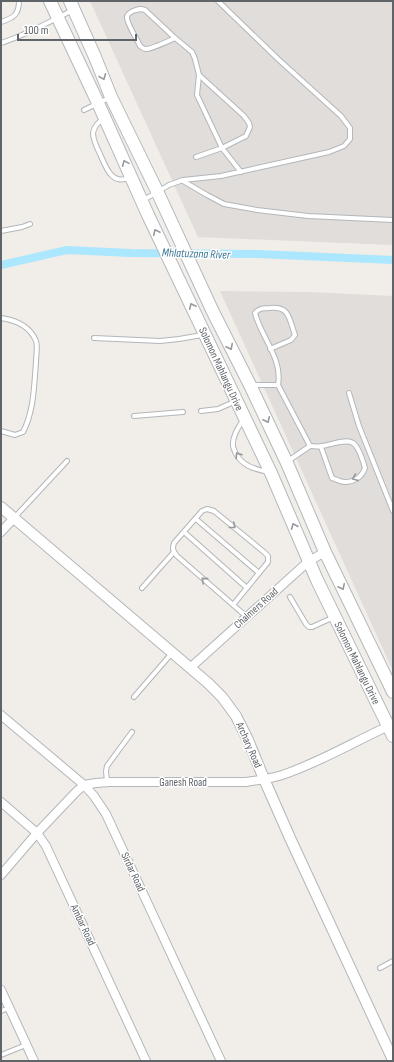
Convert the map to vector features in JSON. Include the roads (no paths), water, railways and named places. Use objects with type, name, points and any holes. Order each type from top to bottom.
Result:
[{"type":"main road","name":"Solomon Mahlangu Drive","points":[[50,1],[144,206],[271,473],[334,617],[392,729]]},
{"type":"main road","name":"Solomon Mahlangu Drive","points":[[72,5],[111,96],[213,312],[287,463],[325,552],[393,692]]},
{"type":"street","name":"Archary Road","points":[[1,508],[208,683],[222,697],[236,716],[333,932],[393,1060]]},
{"type":"street","points":[[1,532],[14,518]]},
{"type":"street","name":"Chalmers Road","points":[[190,668],[309,562],[325,552]]},
{"type":"street","name":"Sirdar Road","points":[[1,715],[84,785],[94,796],[106,814],[221,1061]]},
{"type":"street","name":"Ganesh Road","points":[[84,785],[107,782],[246,782],[264,779],[282,775],[392,729]]},
{"type":"street","points":[[1,875],[37,833],[84,785]]},
{"type":"street","name":"Ambar Road","points":[[1,802],[37,833],[46,846],[146,1061]]},
{"type":"street","points":[[1,990],[34,1061]]},
{"type":"lane","points":[[1,22],[13,17],[18,12],[19,1]]},
{"type":"lane","points":[[144,206],[157,191],[183,180],[221,176],[329,152],[344,146],[350,139],[350,128],[341,116],[278,59],[218,1]]},
{"type":"lane","points":[[1,43],[16,38],[58,18],[72,5]]},
{"type":"lane","points":[[175,38],[151,48],[143,48],[140,46],[126,18],[127,15],[140,9],[145,10],[192,52],[199,75],[197,95],[222,148],[241,172]]},
{"type":"lane","points":[[196,157],[222,148],[246,136],[250,127],[244,116],[199,75]]},
{"type":"lane","points":[[84,110],[111,96]]},
{"type":"lane","points":[[104,118],[98,123],[93,133],[108,173],[118,180],[131,178]]},
{"type":"lane","points":[[183,180],[207,196],[224,204],[257,210],[308,216],[393,220]]},
{"type":"lane","points":[[1,231],[30,224]]},
{"type":"lane","points":[[270,349],[291,340],[295,335],[288,316],[282,308],[262,308],[257,310],[255,313],[279,373],[278,385],[310,446]]},
{"type":"lane","points":[[1,318],[20,323],[29,330],[36,342],[32,408],[27,424],[23,432],[15,435],[1,431]]},
{"type":"lane","points":[[94,338],[160,340],[205,335]]},
{"type":"lane","points":[[250,385],[278,385]]},
{"type":"lane","points":[[349,393],[359,426],[393,511]]},
{"type":"lane","points":[[201,411],[218,409],[237,401]]},
{"type":"lane","points":[[134,416],[184,412]]},
{"type":"lane","points":[[244,417],[234,440],[233,447],[238,458],[246,465],[256,470],[271,473]]},
{"type":"lane","points":[[287,463],[310,446],[320,447],[349,441],[356,446],[364,464],[365,468],[362,476],[347,482],[332,478],[320,447]]},
{"type":"lane","points":[[14,518],[67,461]]},
{"type":"lane","points":[[233,605],[268,562],[268,556],[214,511],[207,509],[202,511],[174,543],[172,548],[177,556],[233,605],[247,617]]},
{"type":"lane","points":[[196,519],[259,573]]},
{"type":"lane","points":[[184,532],[247,588]]},
{"type":"lane","points":[[142,588],[174,552]]},
{"type":"lane","points":[[290,597],[309,627],[334,617]]},
{"type":"lane","points":[[134,697],[172,653]]},
{"type":"lane","points":[[107,782],[107,766],[132,732]]},
{"type":"lane","points":[[380,968],[393,961]]},
{"type":"lane","points":[[1,1012],[9,1007]]},
{"type":"lane","points":[[1,1055],[26,1045]]},
{"type":"waterway","name":"Mhlatuzana River","points":[[1,265],[67,250],[131,253],[259,254],[393,260]]}]
